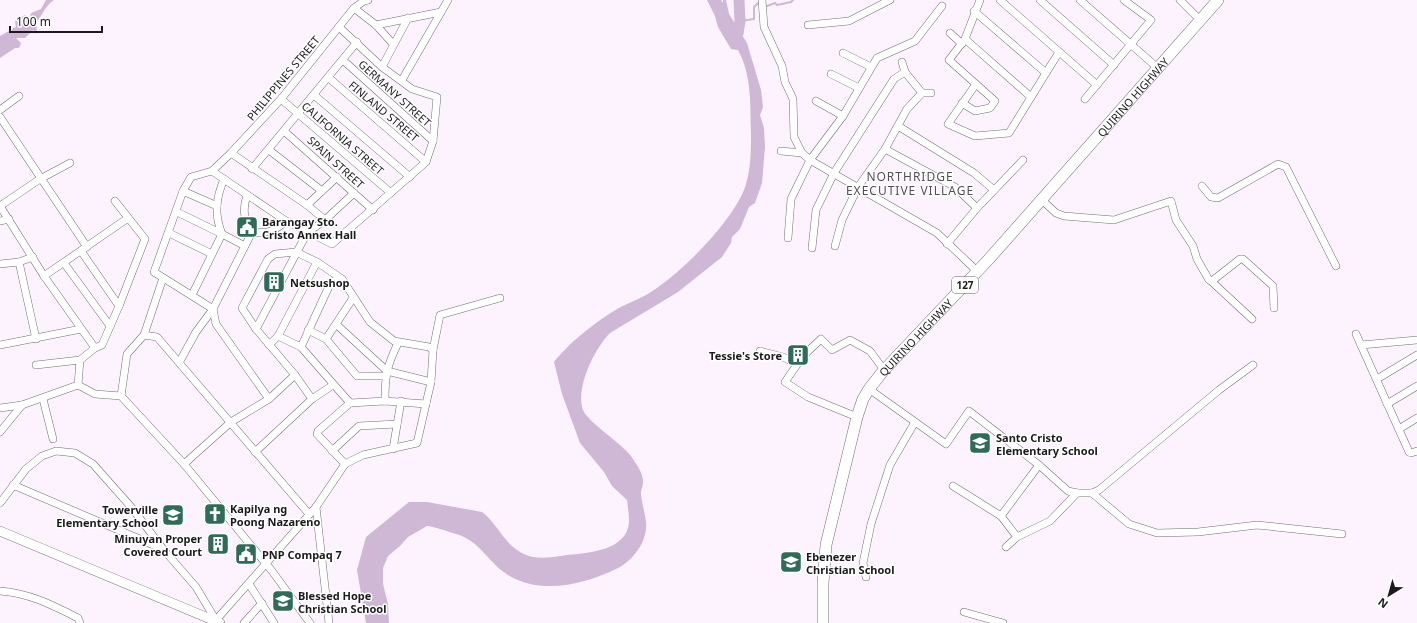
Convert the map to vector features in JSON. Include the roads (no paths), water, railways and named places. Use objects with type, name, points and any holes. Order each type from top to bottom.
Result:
[{"type":"main road","name":"QUIRINO HIGHWAY","points":[[823,623],[823,582],[826,545],[857,417],[869,389],[884,370],[978,272],[1159,69],[1218,0]]},
{"type":"street","name":"PHILIPPINES STREET","points":[[212,171],[231,153],[281,99],[354,8],[368,0]]},
{"type":"street","points":[[402,80],[448,0]]},
{"type":"street","points":[[762,0],[764,27],[782,66],[785,82],[792,99],[794,136],[802,153],[810,160],[937,233],[978,272]]},
{"type":"street","points":[[808,25],[849,21],[890,0]]},
{"type":"street","points":[[962,104],[975,111],[990,108],[995,101],[949,60],[964,42],[974,11],[980,0]]},
{"type":"street","points":[[1000,0],[1097,85]]},
{"type":"street","points":[[1040,0],[1114,65]]},
{"type":"street","points":[[1080,0],[1159,69]]},
{"type":"street","points":[[1085,99],[1151,20],[1124,0]]},
{"type":"street","points":[[1180,0],[1200,20]]},
{"type":"street","points":[[788,238],[792,199],[810,160],[843,116],[877,58],[915,41],[942,6]]},
{"type":"street","points":[[354,8],[376,25],[393,44]]},
{"type":"street","points":[[974,11],[1046,73]]},
{"type":"street","points":[[376,25],[441,12]]},
{"type":"street","points":[[382,67],[408,18]]},
{"type":"street","points":[[269,399],[216,324],[213,309],[192,294],[154,272],[183,191],[191,177],[212,171],[286,221],[307,233],[332,244],[373,210],[426,162],[432,141],[437,97],[412,89],[402,80],[382,67],[358,42],[339,28]]},
{"type":"street","points":[[950,33],[964,42],[1031,97]]},
{"type":"street","points":[[252,169],[298,113],[344,61],[358,42]]},
{"type":"street","points":[[976,84],[948,124],[975,136],[1009,133],[1059,52]]},
{"type":"street","points":[[843,53],[871,68]]},
{"type":"street","name":"GERMANY STREET","points":[[344,61],[432,141]]},
{"type":"street","points":[[902,62],[905,72],[922,93]]},
{"type":"street","points":[[812,248],[816,210],[834,173],[894,80],[905,72]]},
{"type":"street","points":[[831,74],[859,88]]},
{"type":"street","name":"FINLAND STREET","points":[[328,78],[426,162]]},
{"type":"street","points":[[835,246],[842,220],[858,187],[886,149],[907,109],[922,93],[931,93]]},
{"type":"street","points":[[0,110],[19,96]]},
{"type":"street","points":[[314,96],[410,177]]},
{"type":"street","name":"CALIFORNIA STREET","points":[[281,99],[391,193]]},
{"type":"street","points":[[816,101],[843,116]]},
{"type":"street","points":[[0,117],[119,306]]},
{"type":"street","points":[[898,126],[974,173],[994,190]]},
{"type":"street","name":"SPAIN STREET","points":[[284,131],[373,210]]},
{"type":"street","points":[[886,149],[955,187],[978,208]]},
{"type":"street","points":[[269,150],[322,191]]},
{"type":"street","points":[[781,151],[802,153]]},
{"type":"street","points":[[231,153],[252,169],[307,205],[325,220]]},
{"type":"street","points":[[947,244],[994,190],[1023,160]]},
{"type":"street","points":[[70,163],[40,179],[0,206],[44,276],[95,348]]},
{"type":"street","points":[[1202,186],[1212,197],[1218,198],[1278,164],[1286,167],[1336,266]]},
{"type":"street","points":[[307,205],[337,177]]},
{"type":"street","points":[[222,234],[218,225],[217,195],[224,178]]},
{"type":"street","points":[[183,191],[217,206]]},
{"type":"street","points":[[256,329],[307,233],[325,220],[354,193]]},
{"type":"street","points":[[247,195],[243,206],[245,221],[252,232],[263,234],[272,232],[286,221]]},
{"type":"street","points":[[1042,200],[1056,213],[1064,216],[1114,220],[1171,201],[1176,220],[1193,246],[1197,259],[1211,281],[1252,319]]},
{"type":"street","points":[[36,365],[80,360],[95,348],[102,345],[119,306],[145,238],[115,201]]},
{"type":"street","points":[[176,212],[245,246]]},
{"type":"street","points":[[44,276],[128,218]]},
{"type":"street","points":[[0,221],[9,219]]},
{"type":"street","points":[[180,361],[196,332],[213,309],[252,232]]},
{"type":"street","points":[[169,233],[212,254]]},
{"type":"street","points":[[192,294],[222,234]]},
{"type":"street","points":[[312,400],[295,375],[243,312],[244,303],[271,256],[296,252],[317,262],[342,279],[370,322],[394,341],[429,347],[433,350]]},
{"type":"street","points":[[0,264],[19,262],[33,257]]},
{"type":"street","points":[[1211,281],[1240,259],[1243,259],[1273,286],[1274,308]]},
{"type":"street","points":[[19,262],[36,339]]},
{"type":"street","points":[[269,345],[278,336],[317,262]]},
{"type":"street","points":[[64,263],[110,326]]},
{"type":"street","points":[[121,396],[127,354],[144,335],[163,278]]},
{"type":"street","points":[[301,347],[331,282],[342,279]]},
{"type":"street","points":[[326,339],[337,325],[353,298]]},
{"type":"street","points":[[218,622],[316,507],[345,464],[363,455],[417,443],[431,382],[433,350],[440,315],[500,298]]},
{"type":"street","points":[[337,325],[386,374]]},
{"type":"street","points":[[0,345],[81,329]]},
{"type":"street","points":[[308,330],[326,339],[357,376],[386,374],[431,382]]},
{"type":"street","points":[[1356,334],[1409,452],[1411,453],[1417,450]]},
{"type":"street","points":[[144,335],[157,337],[180,361],[255,452],[309,514]]},
{"type":"street","points":[[278,336],[301,347],[350,403]]},
{"type":"street","points":[[857,417],[808,397],[785,382],[797,364],[821,339],[832,350],[850,340],[870,351],[884,370]]},
{"type":"street","points":[[1361,345],[1417,340]]},
{"type":"street","points":[[385,401],[386,374],[398,342]]},
{"type":"street","points":[[760,351],[783,357],[797,364]]},
{"type":"street","points":[[1377,379],[1417,355]]},
{"type":"street","points":[[78,385],[80,360]]},
{"type":"street","points":[[869,389],[946,444],[969,411],[1039,465],[1068,491],[1092,493],[1099,490],[1219,390],[1253,365]]},
{"type":"street","points":[[184,464],[231,422],[269,399],[295,375]]},
{"type":"street","points":[[255,452],[312,400],[333,384]]},
{"type":"street","points":[[0,408],[22,405],[43,399],[78,385],[95,394],[121,396],[184,464],[266,565],[310,623]]},
{"type":"street","points":[[1388,404],[1417,386]]},
{"type":"street","points":[[43,399],[53,439]]},
{"type":"street","points":[[345,464],[317,437],[318,431],[350,403],[385,401],[426,404]]},
{"type":"street","points":[[393,449],[401,402]]},
{"type":"street","points":[[0,432],[22,405]]},
{"type":"street","points":[[1399,429],[1417,418]]},
{"type":"street","points":[[866,577],[863,563],[871,524],[890,465],[915,422]]},
{"type":"street","points":[[332,450],[359,426],[397,424]]},
{"type":"street","points":[[0,503],[26,469],[42,456],[56,451],[75,453],[93,464],[132,508],[163,549],[196,587],[218,622]]},
{"type":"street","points":[[1000,516],[1039,465]]},
{"type":"street","points":[[13,485],[163,549]]},
{"type":"street","points":[[953,486],[1000,516],[1017,537]]},
{"type":"street","points":[[1006,547],[1017,537],[1050,520],[1078,493]]},
{"type":"street","points":[[1092,493],[1128,524],[1157,533],[1198,532],[1257,525],[1342,534]]},
{"type":"street","points":[[316,507],[329,623]]},
{"type":"street","points":[[0,531],[218,622]]},
{"type":"street","points":[[250,584],[274,623]]},
{"type":"street","points":[[0,591],[22,593],[41,599],[78,618],[80,623]]},
{"type":"street","points":[[244,623],[262,603]]},
{"type":"street","points":[[964,612],[1003,623]]},
{"type":"waterway","points":[[738,34],[740,21],[739,0]]},
{"type":"waterway","points":[[767,6],[775,3],[777,5],[791,2],[793,0]]},
{"type":"waterway","points":[[740,21],[754,19],[754,7],[759,2]]},
{"type":"place","name":"Barangay Sto. Cristo Annex Hall","points":[[247,227]]},
{"type":"place","name":"Netsushop","points":[[274,282]]},
{"type":"place","name":"Tessie's Store","points":[[798,355]]},
{"type":"place","name":"Santo Cristo Elementary School","points":[[980,443]]},
{"type":"place","name":"Kapilya ng Poong Nazareno","points":[[215,514]]},
{"type":"place","name":"Towerville Elementary School","points":[[173,515]]},
{"type":"place","name":"Minuyan Proper Covered Court","points":[[218,544]]},
{"type":"place","name":"PNP Compaq 7","points":[[246,554]]},
{"type":"place","name":"Ebenezer Christian School","points":[[791,562]]},
{"type":"place","name":"Blessed Hope Christian School","points":[[283,601]]},
{"type":"district","name":"NORTHRIDGE EXECUTIVE VILLAGE","points":[[910,183]]}]
